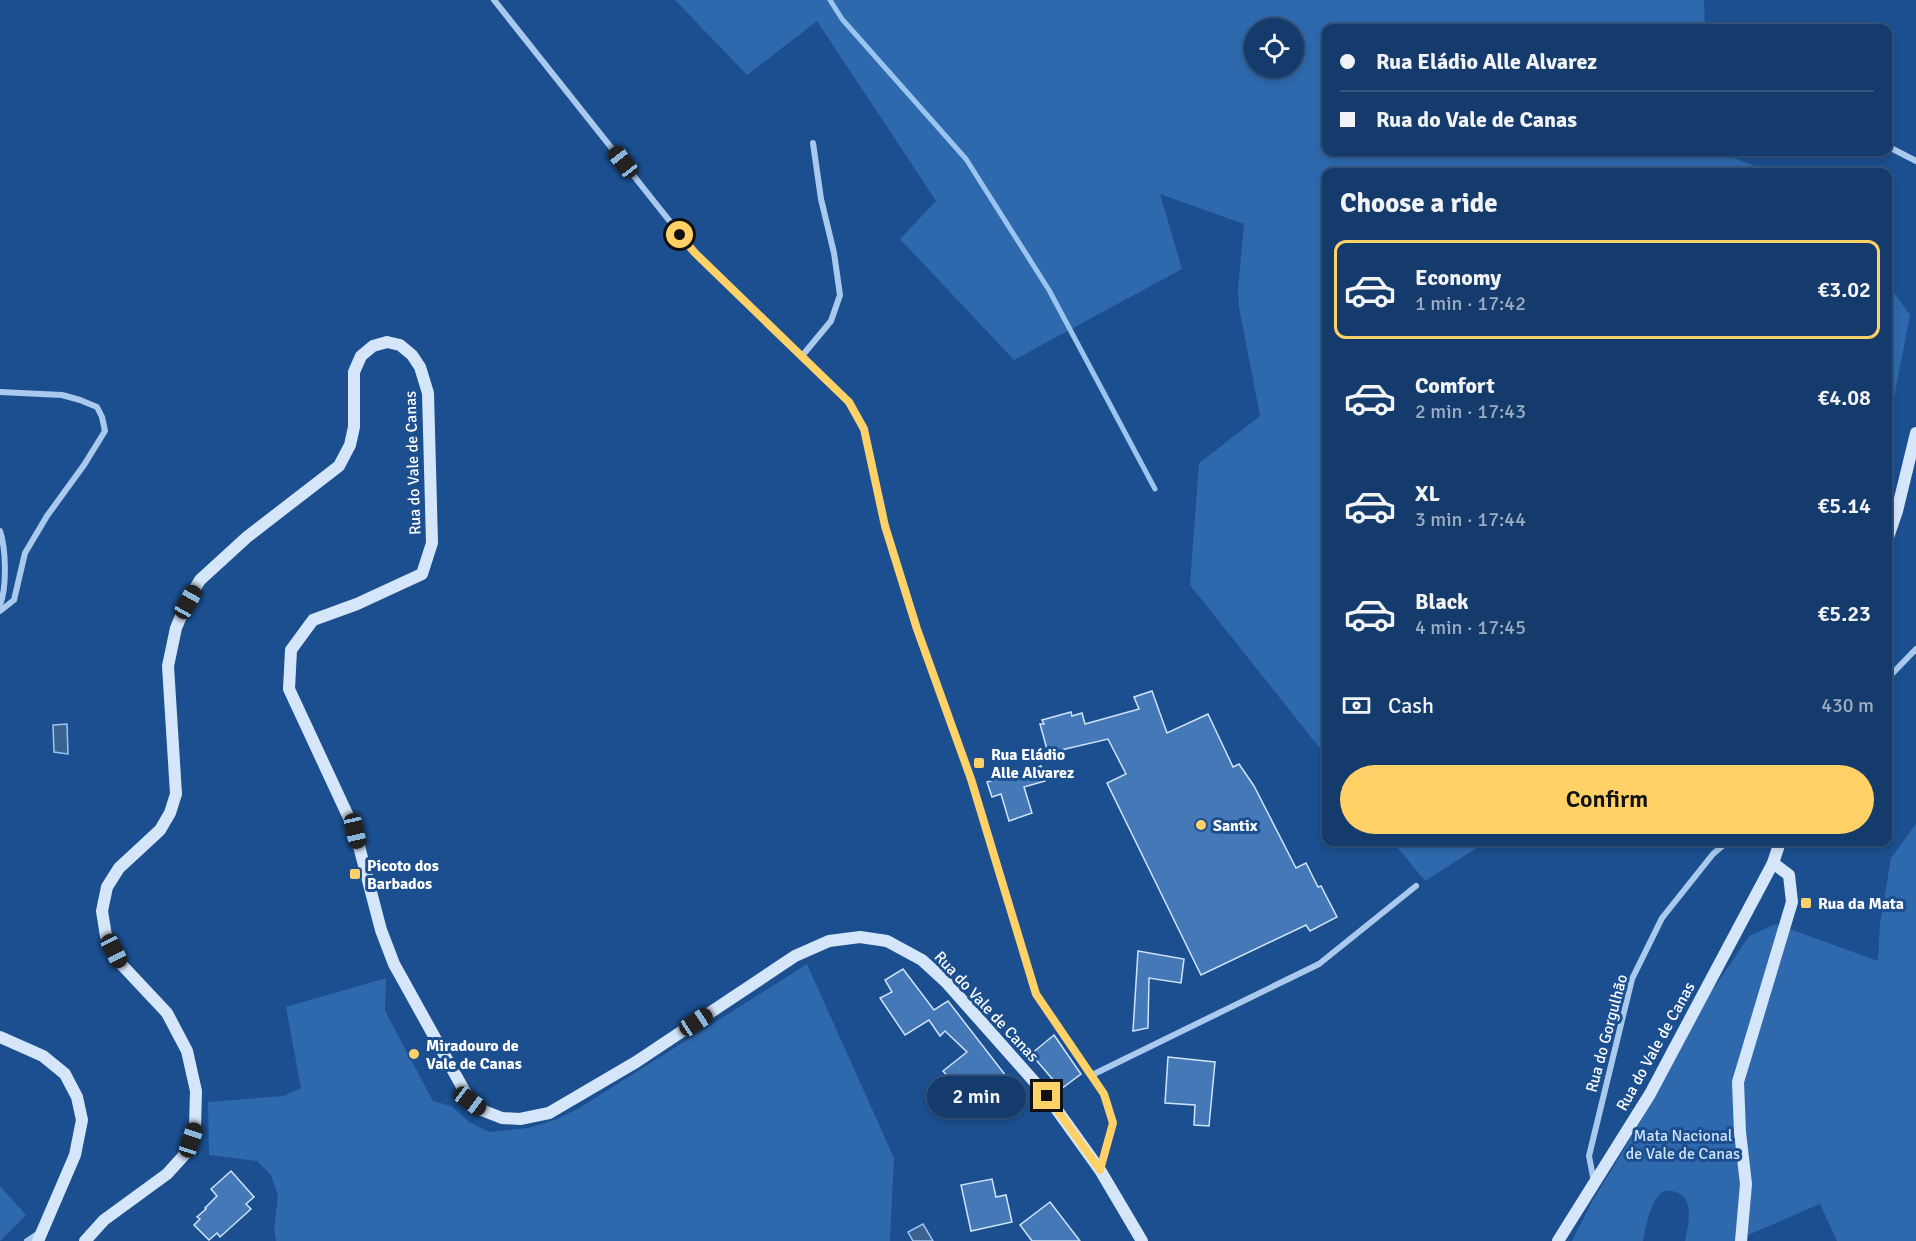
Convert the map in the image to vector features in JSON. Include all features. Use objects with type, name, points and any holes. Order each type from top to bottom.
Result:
[{"type":"street","points":[[494,0],[695,253],[849,402],[864,429],[885,526],[917,629],[971,779],[1036,994],[1104,1094],[1113,1123],[1100,1170]]},
{"type":"street","points":[[802,356],[831,321],[840,295],[834,253],[821,199],[813,143]]},
{"type":"street","points":[[1892,149],[1916,161]]},
{"type":"street","name":"Rua do Vale de Canas","points":[[85,1241],[104,1220],[168,1174],[187,1152],[195,1128],[196,1091],[187,1051],[167,1012],[122,965],[106,936],[102,911],[107,888],[119,868],[160,830],[170,813],[176,794],[168,666],[176,628],[200,580],[247,537],[339,466],[350,445],[354,427],[354,372],[361,356],[373,346],[387,342],[400,345],[412,355],[420,367],[428,393],[432,543],[422,574],[357,604],[313,620],[291,650],[289,689],[355,831],[381,930],[394,964],[470,1101],[484,1111],[502,1118],[520,1119],[549,1113],[636,1062],[795,956],[829,940],[860,937],[887,941],[922,960],[946,982],[1047,1096],[1100,1170],[1142,1241]]},
{"type":"street","points":[[0,392],[62,395],[80,400],[97,407],[105,430],[84,465],[47,516],[26,553],[14,600],[0,611]]},
{"type":"street","points":[[1892,526],[1916,433]]},
{"type":"street","points":[[0,531],[4,541],[4,595],[0,605]]},
{"type":"street","points":[[1892,674],[1916,649]]},
{"type":"street","name":"Rua do Gorgulhão","points":[[1594,1186],[1589,1156],[1632,979],[1662,918],[1722,846]]},
{"type":"street","name":"Rua do Vale de Canas","points":[[1558,1241],[1650,1094],[1773,863],[1779,846]]},
{"type":"street","points":[[1742,1241],[1746,1184],[1740,1132],[1738,1082],[1792,902],[1789,875],[1773,863]]},
{"type":"street","points":[[1092,1075],[1319,964],[1416,886]]},
{"type":"street","points":[[0,1037],[43,1056],[66,1074],[77,1097],[82,1120],[75,1155],[40,1236],[27,1241]]},
{"type":"green space","points":[[675,0],[1704,0],[1705,24],[1322,24],[1322,156],[1729,156],[1760,168],[1322,168],[1322,751],[1190,585],[1199,463],[1260,416],[1239,307],[1238,289],[1244,224],[1160,194],[1182,269],[1014,360],[900,239],[936,201],[817,21],[747,75]]},
{"type":"green space","points":[[1892,290],[1910,315],[1892,408]]},
{"type":"green space","name":"Mata Nacional de Vale de Canas","points":[[1916,824],[1916,1241],[1837,1241],[1820,1204],[1748,1235],[1748,1241],[1685,1241],[1689,1217],[1687,1203],[1678,1193],[1665,1191],[1660,1193],[1652,1206],[1643,1241],[1572,1241],[1593,1200],[1637,1128],[1703,1004],[1749,936],[1776,924],[1878,961],[1880,924],[1891,858]]},
{"type":"green space","points":[[1396,846],[1480,846],[1425,881]]},
{"type":"green space","points":[[807,964],[894,1158],[890,1241],[276,1241],[274,1230],[278,1196],[271,1175],[257,1161],[209,1155],[208,1102],[284,1096],[301,1088],[286,1007],[386,978],[385,1011],[433,1101],[451,1106],[469,1122],[489,1132],[528,1128],[555,1120],[581,1107]]},
{"type":"green space","points":[[0,1186],[26,1215],[0,1241]]},
{"type":"shaded area","points":[[67,724],[68,754],[54,752],[53,725]]},
{"type":"shaded area","points":[[923,1224],[933,1241],[913,1241],[908,1232]]},
{"type":"building","name":"Santix","points":[[1152,691],[1167,733],[1208,714],[1233,767],[1239,764],[1254,786],[1296,868],[1306,863],[1337,917],[1310,931],[1306,925],[1201,975],[1107,783],[1126,774],[1108,739],[1048,753],[1040,724],[1044,724],[1042,720],[1071,712],[1072,716],[1082,713],[1085,724],[1139,709],[1134,697]]},
{"type":"building","points":[[1041,766],[1045,781],[1024,787],[1032,813],[1009,821],[1001,794],[992,797],[987,782]]},
{"type":"building","points":[[1138,951],[1184,959],[1181,983],[1149,978],[1148,1028],[1133,1031]]},
{"type":"building","points":[[903,969],[934,1010],[948,1001],[1020,1094],[987,1119],[943,1071],[967,1052],[945,1031],[940,1036],[929,1020],[905,1035],[880,998],[892,992],[885,980]]},
{"type":"building","points":[[1054,1035],[1081,1074],[1061,1089],[1031,1054]]},
{"type":"building","points":[[1168,1057],[1215,1062],[1209,1126],[1194,1125],[1195,1105],[1165,1103]]},
{"type":"building","points":[[231,1171],[254,1197],[246,1204],[251,1209],[220,1237],[217,1233],[209,1240],[194,1225],[200,1219],[197,1217],[217,1196],[211,1189]]},
{"type":"building","points":[[992,1179],[996,1197],[1006,1195],[1012,1222],[971,1231],[961,1185]]},
{"type":"building","points":[[1050,1202],[1080,1241],[1032,1241],[1020,1225]]},
{"type":"waterway","points":[[830,0],[842,19],[966,159],[1049,290],[1155,489]]},
{"type":"place","name":"Rua Eládio Alle Alvarez","points":[[979,763]]},
{"type":"place","name":"Santix","points":[[1201,825]]},
{"type":"place","name":"Picoto dos Barbados","points":[[355,874]]},
{"type":"place","name":"Rua da Mata","points":[[1806,903]]},
{"type":"place","name":"Miradouro de Vale de Canas","points":[[414,1054]]},
{"type":"route","points":[[680,235],[695,253],[849,402],[864,429],[873,461],[885,526],[917,629],[971,779],[1036,994],[1104,1094],[1113,1123],[1100,1170],[1047,1096]]}]
